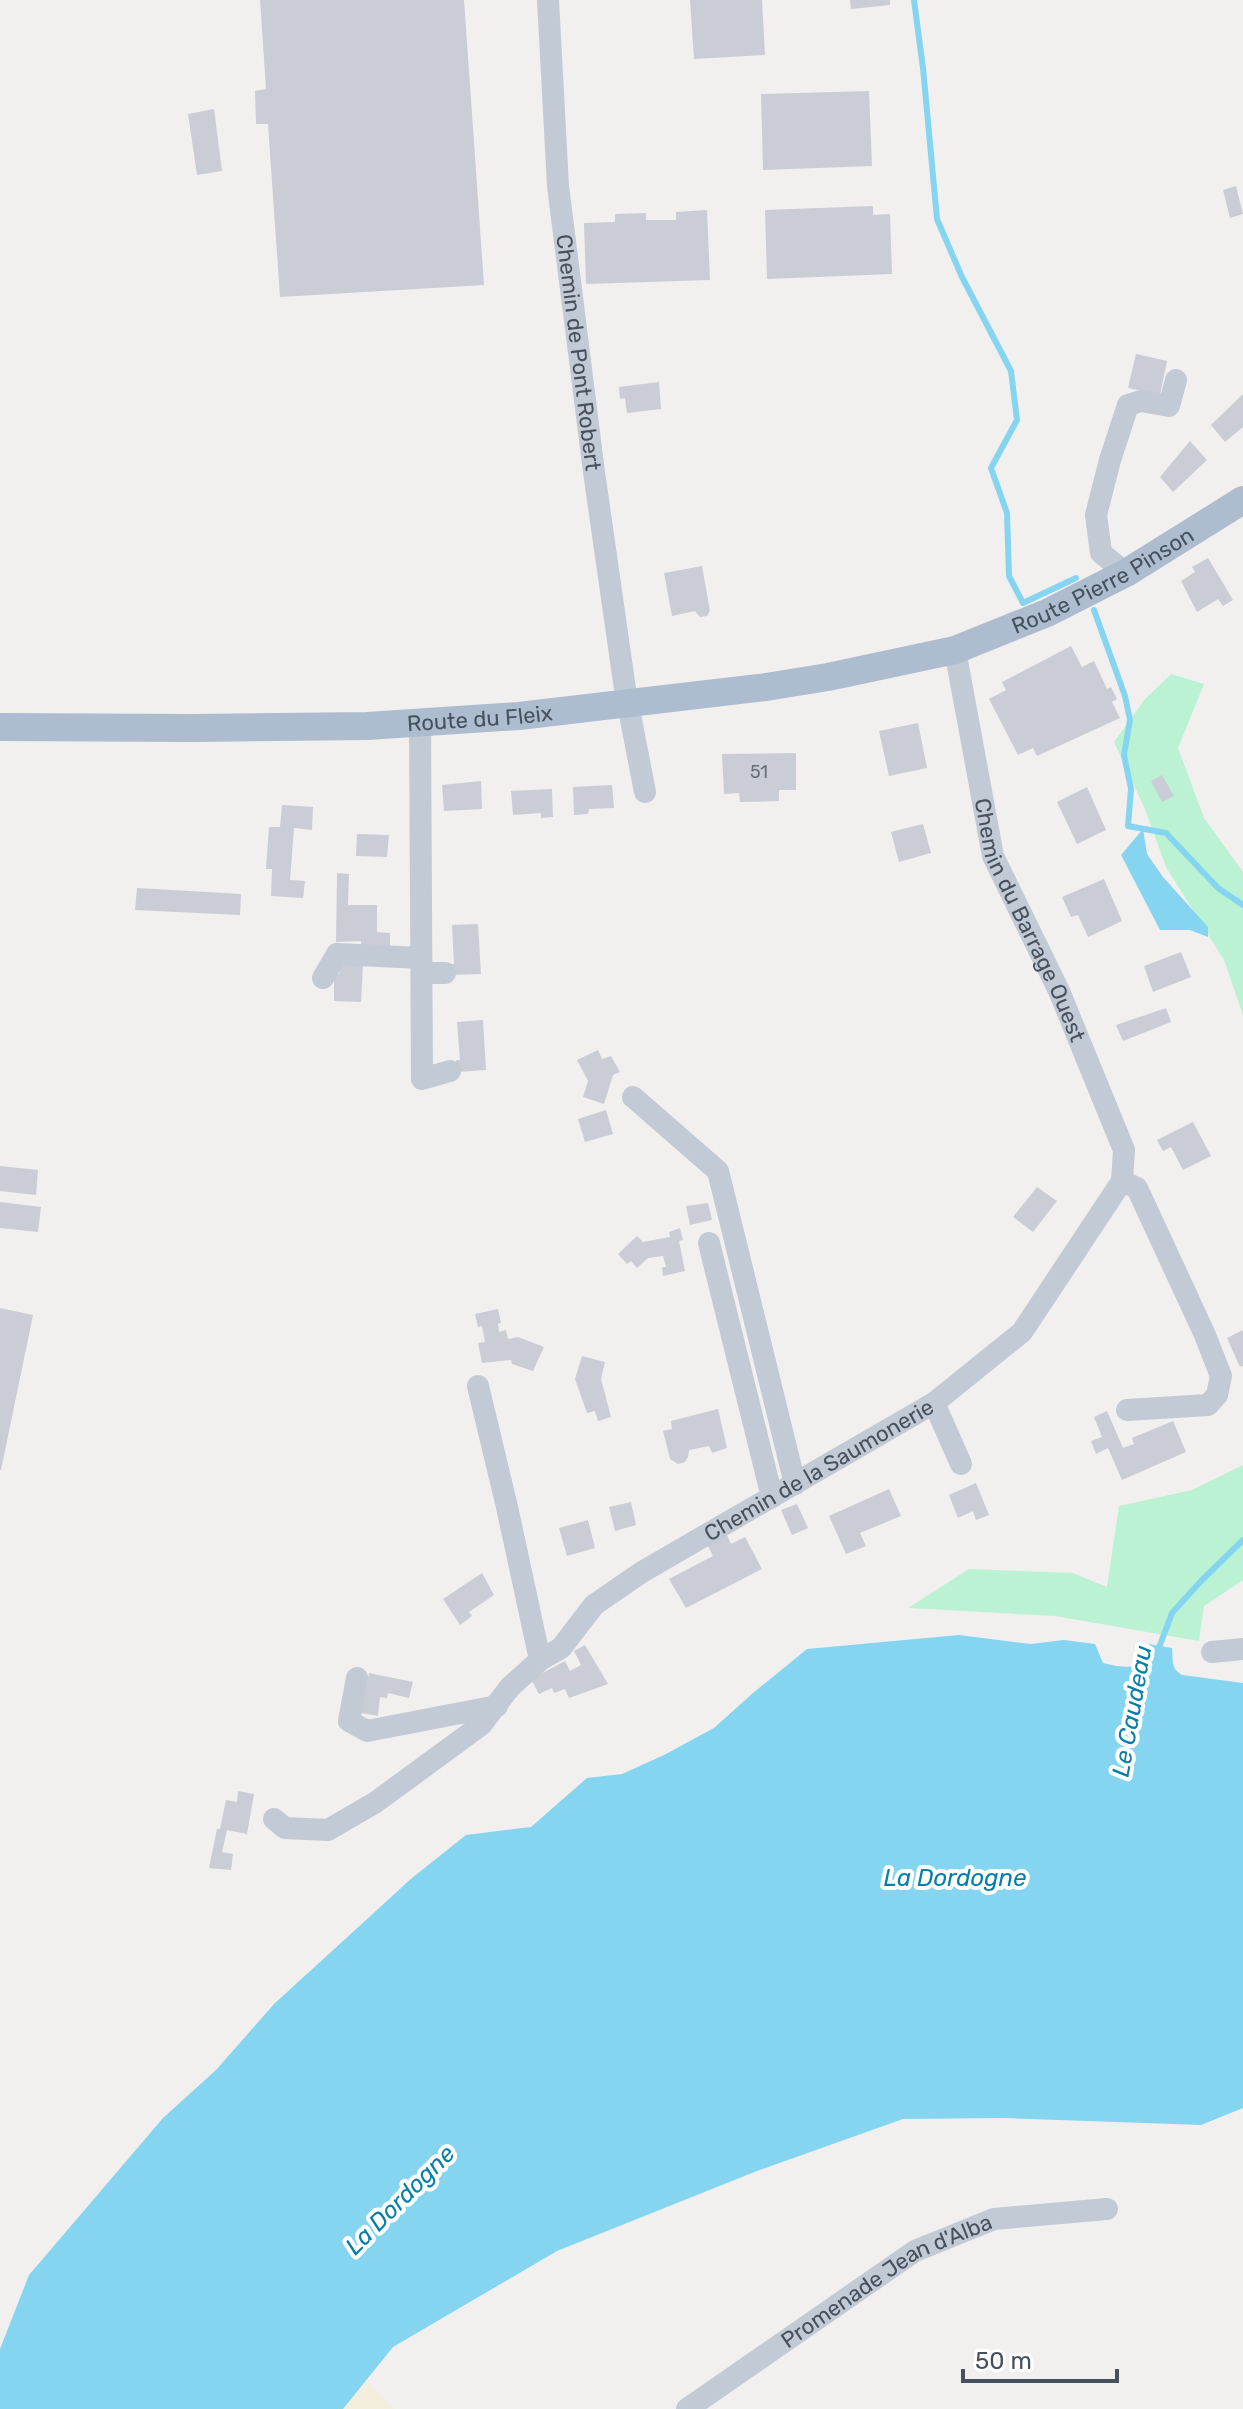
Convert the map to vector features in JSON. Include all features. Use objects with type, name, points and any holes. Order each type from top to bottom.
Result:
[{"type":"main road","name":"Route Pierre Pinson","points":[[955,650],[1047,613],[1126,573],[1243,500]]},
{"type":"main road","name":"Route du Fleix","points":[[0,727],[367,726],[519,716],[766,687],[955,650]]},
{"type":"street","name":"Chemin de Pont Robert","points":[[548,0],[558,186],[594,472],[628,703],[645,792]]},
{"type":"street","points":[[1126,573],[1101,553],[1096,515],[1110,460],[1128,405],[1141,401],[1169,406],[1176,380]]},
{"type":"street","name":"Chemin du Barrage Ouest","points":[[955,650],[993,856],[1059,991],[1124,1150],[1122,1181]]},
{"type":"street","points":[[420,722],[422,1079],[450,1071]]},
{"type":"street","points":[[323,978],[337,954],[421,966],[445,973]]},
{"type":"street","points":[[633,1097],[718,1171],[795,1484]]},
{"type":"street","points":[[1122,1181],[1137,1188],[1221,1376],[1217,1395],[1208,1405],[1127,1410]]},
{"type":"street","name":"Chemin de la Saumonerie","points":[[274,1819],[285,1828],[328,1830],[376,1802],[481,1725],[510,1687],[540,1660],[561,1648],[594,1605],[642,1572],[934,1403],[1022,1332],[1122,1181]]},
{"type":"street","points":[[709,1243],[772,1497]]},
{"type":"street","points":[[478,1386],[540,1660]]},
{"type":"street","points":[[934,1403],[961,1464]]},
{"type":"street","points":[[1212,1652],[1242,1647]]},
{"type":"street","points":[[357,1678],[349,1721],[367,1731],[497,1706]]},
{"type":"street","name":"Promenade Jean d'Alba","points":[[687,2409],[915,2251],[994,2219],[1107,2209]]},
{"type":"green space","points":[[1171,674],[1204,684],[1178,748],[1204,818],[1243,872],[1243,1015],[1224,960],[1166,867],[1145,809],[1114,742],[1145,699]]},
{"type":"green space","points":[[1243,1465],[1243,1580],[1204,1606],[1199,1641],[1055,1616],[908,1608],[969,1569],[1073,1573],[1107,1587],[1119,1506],[1192,1490]]},
{"type":"sand","points":[[366,2380],[394,2409],[343,2409]]},
{"type":"water","points":[[1143,829],[1147,854],[1163,877],[1208,927],[1208,937],[1190,930],[1160,930],[1121,855]]},
{"type":"water","name":"La Dordogne","points":[[959,1635],[1031,1644],[1064,1640],[1095,1644],[1103,1663],[1126,1667],[1143,1660],[1149,1644],[1172,1648],[1174,1667],[1182,1675],[1243,1683],[1243,2108],[1201,2125],[1005,2118],[903,2119],[757,2171],[557,2251],[393,2347],[343,2409],[0,2409],[0,2349],[29,2275],[163,2118],[216,2070],[274,2004],[412,1878],[466,1835],[531,1827],[587,1778],[622,1774],[714,1728],[807,1649]]},
{"type":"building","points":[[260,0],[464,0],[484,285],[280,297],[268,124],[256,124],[255,91],[266,89]]},
{"type":"building","points":[[690,0],[762,0],[765,55],[694,59]]},
{"type":"building","points":[[850,0],[890,0],[890,5],[851,9]]},
{"type":"building","points":[[869,91],[872,166],[763,170],[761,94]]},
{"type":"building","points":[[214,109],[222,171],[197,175],[188,114]]},
{"type":"building","points":[[1236,186],[1243,214],[1230,218],[1223,190]]},
{"type":"building","points":[[873,206],[873,215],[890,214],[892,274],[767,279],[765,210]]},
{"type":"building","points":[[707,210],[710,280],[586,284],[584,223],[615,222],[615,214],[646,213],[646,220],[676,220],[676,212]]},
{"type":"building","points":[[1136,354],[1167,361],[1160,395],[1128,388]]},
{"type":"building","points":[[659,382],[661,409],[627,413],[625,398],[620,399],[619,387]]},
{"type":"building","points":[[1243,394],[1243,427],[1225,442],[1211,425]]},
{"type":"building","points":[[1190,441],[1207,460],[1173,492],[1160,477]]},
{"type":"building","points":[[1208,558],[1233,600],[1223,606],[1218,599],[1197,612],[1181,581],[1195,572],[1192,567]]},
{"type":"building","points":[[702,566],[710,611],[707,616],[700,617],[695,611],[672,616],[664,573]]},
{"type":"building","points":[[1071,646],[1082,667],[1094,661],[1107,689],[1111,687],[1117,699],[1112,702],[1120,718],[1037,756],[1033,748],[1018,755],[989,699],[1006,690],[1002,682]]},
{"type":"building","points":[[918,723],[927,768],[889,776],[879,731]]},
{"type":"building","points":[[796,753],[796,790],[779,790],[779,801],[740,802],[739,793],[724,794],[722,754]]},
{"type":"building","points":[[1162,775],[1174,796],[1162,802],[1151,781]]},
{"type":"building","points":[[481,781],[482,809],[444,811],[442,785]]},
{"type":"building","points":[[612,785],[614,808],[589,809],[588,814],[574,815],[573,787]]},
{"type":"building","points":[[1087,787],[1106,830],[1077,844],[1057,802]]},
{"type":"building","points":[[552,789],[553,817],[541,818],[541,813],[513,815],[511,791]]},
{"type":"building","points":[[282,805],[313,807],[312,830],[294,828],[290,880],[305,881],[303,898],[271,896],[272,869],[266,869],[269,827],[280,827]]},
{"type":"building","points":[[923,824],[931,853],[899,862],[891,832]]},
{"type":"building","points":[[357,834],[389,835],[387,857],[356,856]]},
{"type":"building","points":[[337,873],[349,874],[348,905],[377,905],[377,932],[390,933],[390,946],[361,945],[361,941],[336,942]]},
{"type":"building","points":[[1104,879],[1122,921],[1088,937],[1078,915],[1071,917],[1062,897]]},
{"type":"building","points":[[137,888],[241,894],[240,915],[135,910]]},
{"type":"building","points":[[478,924],[481,974],[451,975],[450,964],[454,964],[452,925]]},
{"type":"building","points":[[1181,952],[1191,977],[1153,992],[1144,966]]},
{"type":"building","points":[[340,964],[363,964],[361,1002],[334,1001],[334,974],[339,974]]},
{"type":"building","points":[[1166,1008],[1171,1022],[1123,1041],[1116,1025]]},
{"type":"building","points":[[483,1020],[486,1070],[457,1072],[456,1060],[460,1060],[457,1022]]},
{"type":"building","points":[[598,1050],[602,1059],[611,1056],[620,1072],[613,1075],[604,1104],[583,1097],[588,1081],[577,1060]]},
{"type":"building","points":[[606,1110],[613,1134],[585,1142],[578,1119]]},
{"type":"building","points":[[1193,1122],[1211,1156],[1183,1170],[1171,1147],[1163,1151],[1157,1140]]},
{"type":"building","points":[[0,1166],[38,1170],[36,1195],[0,1191]]},
{"type":"building","points":[[1037,1187],[1057,1201],[1033,1232],[1013,1217]]},
{"type":"building","points":[[0,1202],[41,1207],[38,1232],[0,1228]]},
{"type":"building","points":[[708,1203],[712,1220],[690,1225],[686,1206]]},
{"type":"building","points":[[680,1228],[683,1240],[679,1241],[685,1271],[663,1276],[662,1267],[666,1267],[663,1256],[648,1258],[637,1268],[631,1261],[627,1264],[618,1254],[637,1236],[643,1242],[670,1237],[669,1232]]},
{"type":"building","points":[[0,1308],[33,1315],[1,1470],[0,1470]]},
{"type":"building","points":[[498,1309],[499,1332],[506,1330],[508,1339],[518,1337],[544,1347],[533,1371],[512,1364],[511,1360],[482,1363],[478,1343],[485,1342],[482,1326],[478,1327],[475,1314]]},
{"type":"building","points":[[1243,1330],[1243,1366],[1240,1367],[1227,1338]]},
{"type":"building","points":[[582,1356],[605,1362],[601,1379],[611,1417],[598,1421],[595,1411],[587,1413],[575,1379]]},
{"type":"building","points":[[718,1409],[727,1448],[712,1453],[709,1446],[689,1450],[685,1462],[678,1464],[670,1459],[663,1431],[672,1429],[671,1421]]},
{"type":"building","points":[[1107,1411],[1123,1448],[1134,1444],[1132,1438],[1173,1421],[1186,1452],[1122,1480],[1108,1448],[1096,1454],[1091,1441],[1102,1437],[1094,1417]]},
{"type":"building","points":[[976,1483],[989,1515],[976,1520],[973,1511],[958,1518],[949,1495]]},
{"type":"building","points":[[889,1489],[901,1516],[860,1533],[866,1546],[846,1554],[829,1516]]},
{"type":"building","points":[[631,1502],[636,1525],[615,1531],[609,1507]]},
{"type":"building","points":[[797,1504],[808,1528],[792,1535],[781,1510]]},
{"type":"building","points":[[588,1520],[595,1548],[567,1556],[559,1528]]},
{"type":"building","points":[[726,1533],[731,1544],[745,1537],[762,1569],[686,1608],[669,1579],[713,1556],[707,1544]]},
{"type":"building","points":[[482,1573],[494,1595],[469,1612],[472,1616],[460,1625],[443,1599]]},
{"type":"building","points":[[585,1645],[608,1684],[569,1698],[565,1689],[554,1693],[552,1688],[539,1694],[531,1679],[565,1661],[570,1671],[581,1665],[574,1651]]},
{"type":"building","points":[[369,1673],[413,1682],[409,1698],[388,1693],[387,1698],[380,1697],[378,1716],[361,1713]]},
{"type":"building","points":[[238,1791],[254,1794],[247,1834],[227,1830],[222,1852],[233,1854],[231,1870],[209,1868],[226,1800],[237,1802]]},
{"type":"waterway","points":[[914,0],[937,219],[962,277],[1011,371],[1017,420],[991,468],[1007,513],[1009,576],[1023,603],[1076,578]]},
{"type":"waterway","points":[[1094,610],[1125,696],[1130,720],[1124,755],[1131,789],[1128,826],[1166,833],[1218,888],[1243,905]]},
{"type":"waterway","name":"Le Caudeau","points":[[1157,1653],[1172,1613],[1243,1540]]}]
